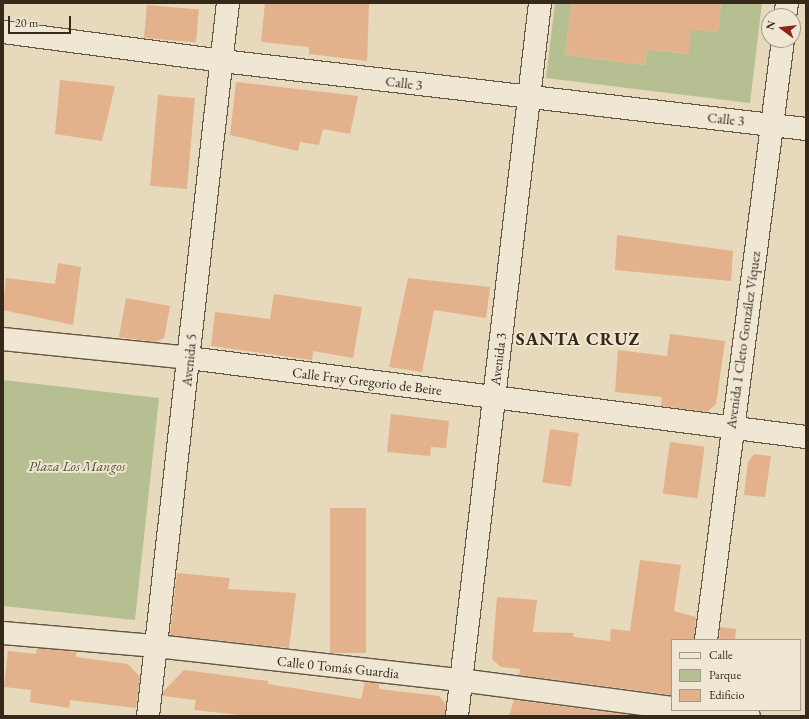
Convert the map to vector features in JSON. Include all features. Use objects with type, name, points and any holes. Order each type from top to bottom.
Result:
[{"type":"street","name":"Avenida 5","points":[[148,716],[228,3]]},
{"type":"street","name":"Avenida 3","points":[[457,716],[540,3]]},
{"type":"street","name":"Calle 3","points":[[3,32],[222,61],[806,129]]},
{"type":"street","name":"Avenida 1 Cleto González Víquez","points":[[706,639],[731,428],[773,125],[781,48]]},
{"type":"street","name":"Calle Fray Gregorio de Beire","points":[[3,339],[189,358],[806,437]]},
{"type":"street","name":"Calle 0 Tomás Guardia","points":[[3,633],[156,646],[460,680],[671,708]]},
{"type":"street","points":[[695,712],[750,716]]},
{"type":"green space","points":[[555,3],[572,3],[565,55],[645,65],[647,49],[688,54],[691,29],[718,32],[721,3],[762,3],[750,103],[546,78]]},
{"type":"green space","name":"Plaza Los Mangos","points":[[3,380],[159,398],[135,620],[3,606]]},
{"type":"building","points":[[265,3],[369,3],[367,61],[309,54],[309,47],[261,42]]},
{"type":"building","points":[[572,3],[721,3],[718,32],[691,29],[689,54],[647,49],[645,65],[565,55]]},
{"type":"building","points":[[147,5],[199,10],[196,42],[144,38]]},
{"type":"building","points":[[60,80],[115,86],[102,141],[55,134]]},
{"type":"building","points":[[236,82],[358,96],[350,134],[323,129],[319,145],[300,142],[298,151],[230,135]]},
{"type":"building","points":[[158,95],[195,98],[187,189],[150,186]]},
{"type":"building","points":[[617,235],[733,251],[731,281],[615,270]]},
{"type":"building","points":[[58,263],[81,267],[73,325],[3,310],[6,278],[55,284]]},
{"type":"building","points":[[408,278],[490,287],[486,318],[434,310],[422,372],[389,367]]},
{"type":"building","points":[[274,294],[362,307],[353,358],[313,351],[312,360],[211,346],[215,312],[270,319]]},
{"type":"building","points":[[126,298],[170,306],[164,338],[155,342],[119,337]]},
{"type":"building","points":[[670,334],[725,341],[716,404],[707,412],[661,406],[662,397],[615,392],[618,350],[667,356]]},
{"type":"building","points":[[391,414],[449,421],[446,448],[431,447],[430,456],[387,452]]},
{"type":"building","points":[[550,429],[579,433],[571,487],[542,482]]},
{"type":"building","points":[[670,442],[705,447],[697,498],[663,493]]},
{"type":"building","points":[[754,454],[771,456],[765,497],[744,495],[748,462]]},
{"type":"building","points":[[330,508],[366,508],[366,653],[330,653]]},
{"type":"building","points":[[640,560],[681,565],[674,611],[696,617],[694,639],[671,639],[671,695],[519,675],[520,669],[501,667],[492,659],[497,597],[537,600],[533,632],[574,633],[573,637],[610,641],[611,629],[630,631]]},
{"type":"building","points":[[177,573],[230,578],[228,589],[296,593],[289,648],[170,635]]},
{"type":"building","points":[[720,627],[736,629],[735,639],[719,639]]},
{"type":"building","points":[[37,648],[76,652],[76,657],[128,664],[140,677],[136,708],[70,700],[69,708],[30,702],[31,690],[4,687],[8,651],[36,654]]},
{"type":"building","points":[[184,670],[268,681],[268,684],[361,699],[365,682],[379,683],[379,689],[439,696],[446,705],[445,716],[249,716],[194,710],[196,700],[163,696],[163,692]]},
{"type":"building","points":[[514,700],[637,716],[509,716]]},
{"type":"district","name":"SANTA CRUZ","points":[[578,339]]}]
